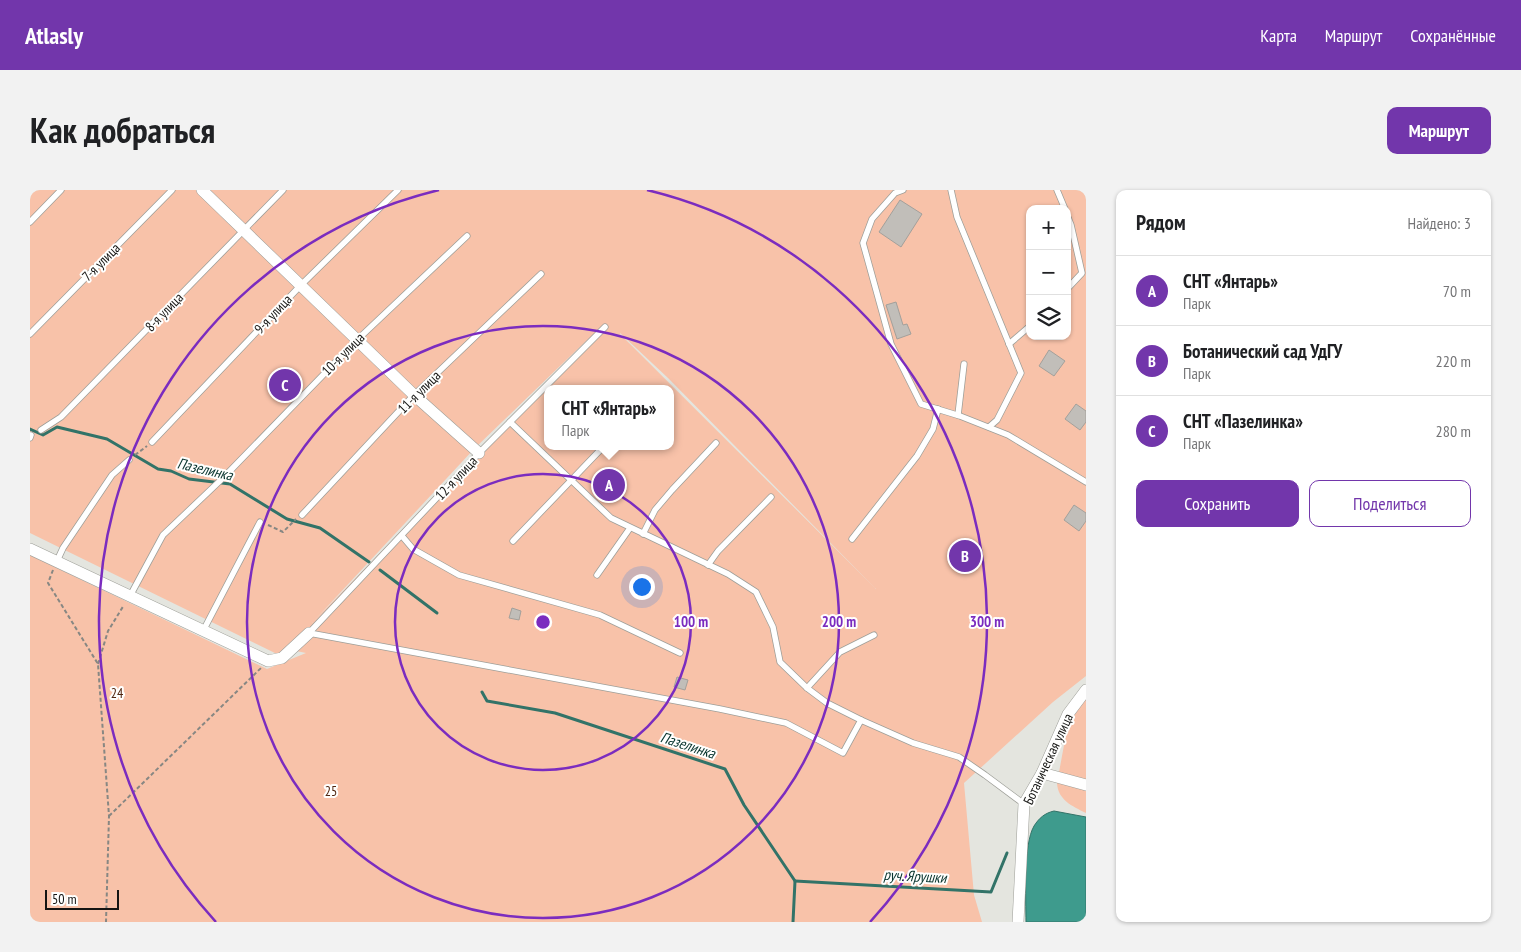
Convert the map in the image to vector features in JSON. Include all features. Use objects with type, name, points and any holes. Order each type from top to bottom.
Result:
[{"type":"street","points":[[202,190],[414,395],[479,453]]},
{"type":"street","points":[[30,549],[268,662],[282,658],[309,633]]},
{"type":"street","name":"Ботаническая улица","points":[[1018,922],[1024,804],[1042,773],[1068,714],[1086,690]]},
{"type":"street","points":[[1042,773],[1086,785]]},
{"type":"lane","points":[[30,222],[61,190]]},
{"type":"lane","name":"7-я улица","points":[[30,334],[172,190]]},
{"type":"lane","name":"8-я улица","points":[[41,430],[61,417],[283,190]]},
{"type":"lane","name":"9-я улица","points":[[152,442],[301,285],[398,190]]},
{"type":"lane","points":[[903,190],[895,193],[872,219],[864,243],[890,344],[921,404],[958,415],[1008,435],[1086,482]]},
{"type":"lane","points":[[951,190],[957,217],[1021,373],[996,420],[990,427]]},
{"type":"lane","points":[[1057,190],[1063,205]]},
{"type":"lane","points":[[1071,225],[1082,273],[1071,285]]},
{"type":"lane","name":"10-я улица","points":[[130,596],[163,535],[224,477],[357,340],[468,236]]},
{"type":"lane","name":"11-я улица","points":[[302,515],[414,395],[540,274]]},
{"type":"lane","name":"12-я улица","points":[[547,385],[605,327]]},
{"type":"lane","points":[[1009,344],[1026,329]]},
{"type":"lane","points":[[958,415],[964,364]]},
{"type":"lane","name":"12-я улица","points":[[309,633],[479,453],[544,388]]},
{"type":"lane","points":[[852,538],[918,456],[933,430],[938,409]]},
{"type":"lane","points":[[510,422],[612,518],[728,574],[756,592],[773,627],[780,662],[807,688],[827,703],[913,743],[959,757],[1024,804]]},
{"type":"lane","points":[[643,534],[656,510],[716,442]]},
{"type":"lane","points":[[513,541],[600,450]]},
{"type":"lane","points":[[57,561],[63,548],[112,475],[129,460]]},
{"type":"lane","points":[[708,565],[718,551],[771,497]]},
{"type":"lane","points":[[203,630],[260,522]]},
{"type":"lane","points":[[597,575],[630,528]]},
{"type":"lane","points":[[402,536],[413,549],[460,575],[600,615],[680,653]]},
{"type":"lane","points":[[309,633],[710,707],[786,723],[843,753],[861,720]]},
{"type":"lane","points":[[807,688],[840,652],[874,635]]},
{"type":"path","points":[[260,522],[283,532],[291,524]]},
{"type":"path","points":[[57,561],[48,583],[98,664]]},
{"type":"path","points":[[106,922],[109,816],[98,664],[108,631],[130,596]]},
{"type":"path","points":[[109,816],[268,662]]},
{"type":"green space","points":[[30,190],[1086,190],[1086,676],[1053,702],[964,783],[974,895],[982,922],[30,922],[30,555],[267,669],[306,653],[287,649],[277,654],[30,533]],"holes":[[[620,333],[668,378],[876,589],[674,388],[674,450],[544,450],[544,385],[671,385]],[[589,338],[312,623],[474,449]]]},
{"type":"green space","points":[[1086,697],[1086,813],[1063,798],[1057,783],[1067,729],[1071,719]]},
{"type":"water","points":[[1054,811],[1086,817],[1086,922],[1026,922],[1026,872],[1030,835],[1040,818]]},
{"type":"building","points":[[900,200],[922,214],[901,247],[879,232]]},
{"type":"building","points":[[896,302],[903,325],[907,324],[911,334],[897,339],[886,305]]},
{"type":"building","points":[[1049,350],[1065,361],[1054,376],[1039,366]]},
{"type":"building","points":[[1076,404],[1086,411],[1086,422],[1080,430],[1065,419]]},
{"type":"building","points":[[1074,505],[1086,513],[1086,521],[1079,531],[1064,520]]},
{"type":"building","points":[[512,608],[521,611],[519,620],[509,618]]},
{"type":"building","points":[[677,677],[688,680],[685,690],[674,687]]},
{"type":"waterway","name":"Пазелинка","points":[[30,429],[43,435],[57,427],[107,439],[158,469],[171,471],[189,479],[230,484],[287,519],[320,528],[369,562]]},
{"type":"waterway","name":"Пазелинка","points":[[380,570],[437,613]]},
{"type":"waterway","name":"Пазелинка","points":[[482,692],[487,701],[555,713],[725,769],[744,805],[795,881],[793,922]]},
{"type":"waterway","name":"руч. Ярушки","points":[[795,881],[991,892],[1007,853]]},
{"type":"place","name":"СНТ «Пазелинка»","points":[[285,385]]},
{"type":"place","name":"СНТ «Янтарь»","points":[[609,485]]},
{"type":"place","name":"Ботанический сад УдГУ","points":[[965,556]]},
{"type":"park label","name":"24","points":[[117,693]]},
{"type":"park label","name":"25","points":[[331,791]]}]
